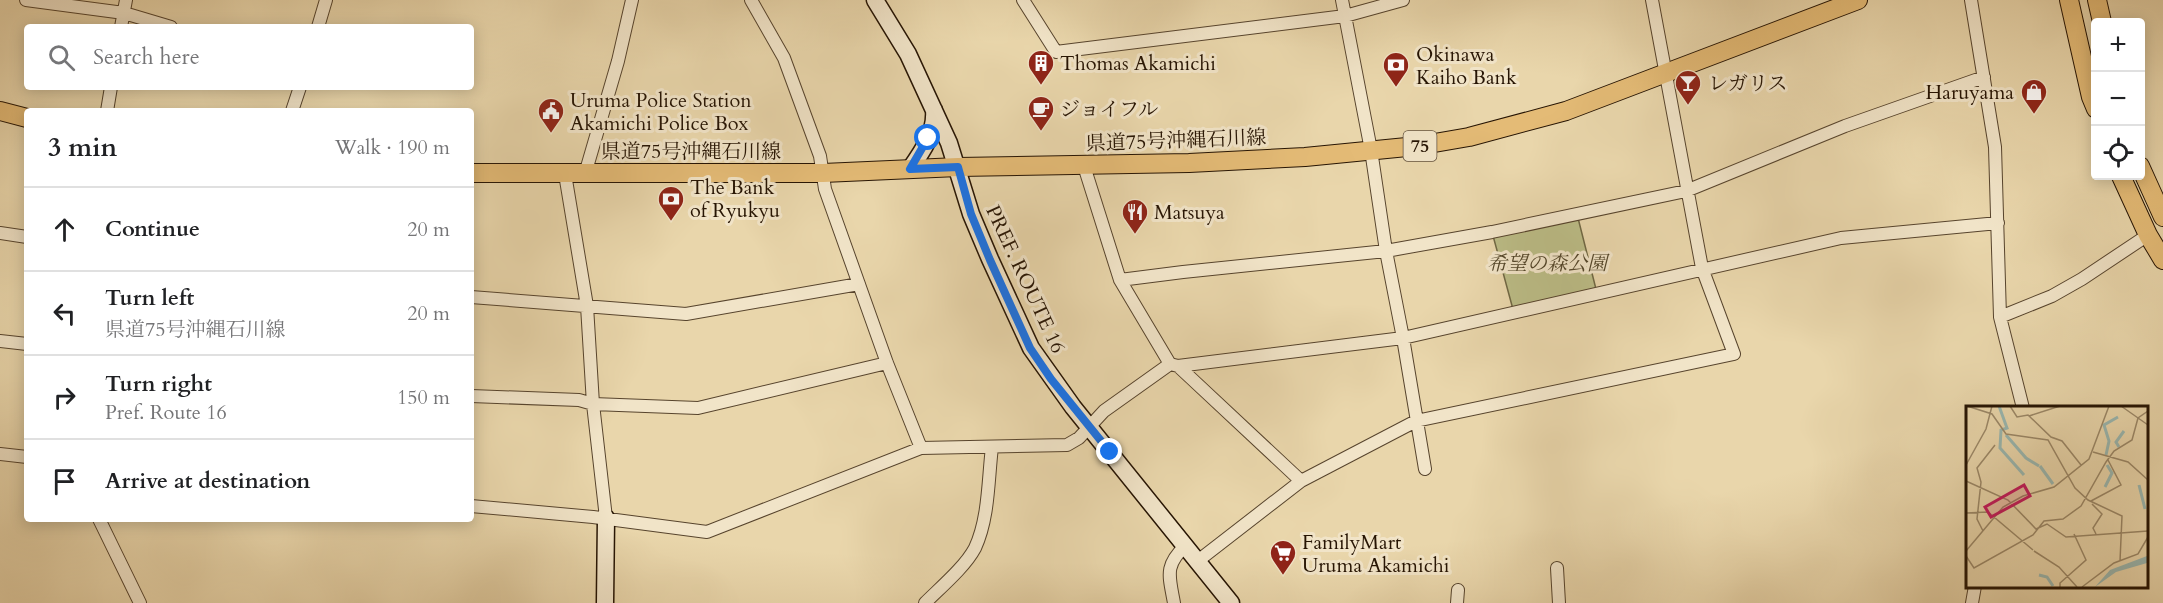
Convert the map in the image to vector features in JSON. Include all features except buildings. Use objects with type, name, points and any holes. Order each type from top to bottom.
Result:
[{"type":"main road","name":"PREF. ROUTE 16","points":[[875,0],[908,54],[934,110],[958,167],[975,223],[1030,348],[1051,379],[1199,560],[1231,603]]},
{"type":"main road","name":"県道75号沖縄石川線","points":[[474,173],[823,173],[958,167],[1084,166],[1305,158],[1417,146],[1517,125],[1566,111],[1858,0]]},
{"type":"main road","points":[[2069,0],[2091,89]]},
{"type":"main road","points":[[2097,0],[2101,18]]},
{"type":"main road","points":[[910,169],[928,138],[934,121],[934,110]]},
{"type":"main road","points":[[0,111],[24,117]]},
{"type":"main road","points":[[2145,177],[2163,217]]},
{"type":"main road","points":[[2123,180],[2148,235],[2163,260]]},
{"type":"main road","points":[[605,603],[606,518]]},
{"type":"street","points":[[26,0],[124,13],[161,24]]},
{"type":"street","points":[[122,24],[126,0]]},
{"type":"street","points":[[319,24],[326,0]]},
{"type":"street","points":[[585,174],[618,61],[632,0]]},
{"type":"street","points":[[751,0],[784,58],[820,156],[825,189],[887,363],[921,448]]},
{"type":"street","points":[[1023,0],[1056,52],[1345,16],[1403,0]]},
{"type":"street","points":[[1342,0],[1371,150],[1386,251],[1425,469]]},
{"type":"street","points":[[1199,560],[1301,481],[1416,421],[1734,354],[1702,268],[1652,0]]},
{"type":"street","points":[[1971,0],[1995,147],[2000,317],[2022,406]]},
{"type":"street","points":[[1119,280],[1386,251],[1492,232],[1686,191],[1845,126],[1984,76]]},
{"type":"street","points":[[108,108],[110,90]]},
{"type":"street","points":[[293,108],[299,90]]},
{"type":"street","points":[[1084,166],[1119,280],[1174,365],[1301,481]]},
{"type":"street","points":[[565,174],[587,306],[592,404],[606,518]]},
{"type":"street","points":[[474,506],[606,518],[707,532],[921,448],[1067,445],[1079,438],[1104,411],[1174,365],[1403,338],[1841,238],[1998,223]]},
{"type":"street","points":[[0,233],[24,237]]},
{"type":"street","points":[[2000,317],[2052,296],[2148,235]]},
{"type":"street","points":[[474,297],[686,314],[859,284]]},
{"type":"street","points":[[0,341],[24,344]]},
{"type":"street","points":[[474,396],[698,408],[887,363]]},
{"type":"street","points":[[925,603],[974,550],[983,518],[992,447]]},
{"type":"street","points":[[0,454],[24,457]]},
{"type":"street","points":[[100,522],[140,603]]},
{"type":"street","points":[[1174,603],[1169,568],[1175,556],[1186,546]]},
{"type":"street","points":[[1557,568],[1559,603]]},
{"type":"street","points":[[1972,603],[1976,588]]},
{"type":"street","points":[[1457,603],[1458,590]]},
{"type":"green space","name":"希望の森公園","points":[[1577,214],[1597,293],[1514,313],[1492,232]]},
{"type":"place","name":"Thomas Akamichi","points":[[1041,86]]},
{"type":"place","name":"Okinawa Kaiho Bank","points":[[1396,88]]},
{"type":"place","name":"レガリス","points":[[1688,106]]},
{"type":"place","name":"Haruyama","points":[[2034,115]]},
{"type":"place","name":"ジョイフル","points":[[1041,132]]},
{"type":"place","name":"Uruma Police Station Akamichi Police Box","points":[[551,134]]},
{"type":"place","name":"The Bank of Ryukyu","points":[[671,222]]},
{"type":"place","name":"Matsuya","points":[[1135,235]]},
{"type":"place","name":"FamilyMart Uruma Akamichi","points":[[1283,576]]},
{"type":"route","points":[[928,138],[910,169],[958,167],[971,214],[1030,348],[1051,379],[1110,452]]}]
